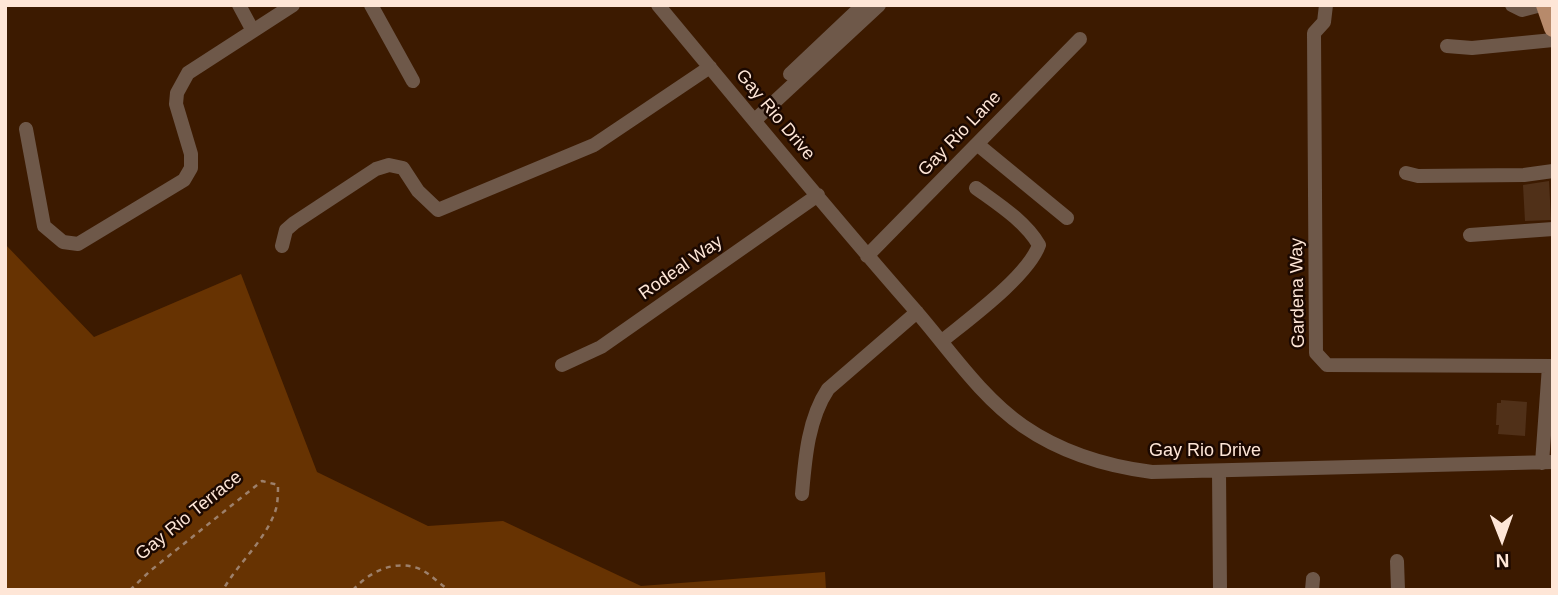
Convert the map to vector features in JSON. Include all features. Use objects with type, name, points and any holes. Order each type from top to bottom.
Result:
[{"type":"street","points":[[239,5],[253,31]]},
{"type":"street","points":[[26,129],[44,226],[63,242],[78,244],[184,180],[191,168],[191,154],[176,104],[177,93],[188,73],[293,5]]},
{"type":"street","points":[[371,5],[413,81]]},
{"type":"street","name":"Gay Rio Drive","points":[[658,5],[867,256],[993,400],[1038,435],[1071,453],[1111,466],[1173,472],[1547,463]]},
{"type":"street","points":[[752,117],[863,5]]},
{"type":"street","points":[[752,117],[879,5]]},
{"type":"street","name":"Gardena Way","points":[[1325,5],[1324,22],[1314,33],[1316,354],[1327,365],[1551,366]]},
{"type":"street","points":[[1512,5],[1522,10],[1548,14]]},
{"type":"street","name":"Gay Rio Lane","points":[[867,256],[1080,39]]},
{"type":"street","points":[[1447,46],[1481,47],[1553,40]]},
{"type":"street","points":[[282,246],[286,230],[294,223],[376,169],[389,165],[403,168],[418,191],[438,210],[594,145],[710,67]]},
{"type":"street","points":[[977,144],[1067,218]]},
{"type":"street","points":[[1406,173],[1418,176],[1524,175],[1553,171]]},
{"type":"street","points":[[942,341],[1002,290],[1036,253],[1039,244],[1008,212],[976,188]]},
{"type":"street","name":"Rodeal Way","points":[[562,365],[601,347],[818,195]]},
{"type":"street","points":[[1470,235],[1553,229]]},
{"type":"street","points":[[802,494],[806,450],[821,399],[828,389],[917,313]]},
{"type":"street","points":[[1547,463],[1551,366]]},
{"type":"street","points":[[1220,471],[1220,590]]},
{"type":"street","points":[[1397,561],[1398,590]]},
{"type":"path","name":"Gay Rio Terrace","points":[[130,590],[262,481],[278,485],[276,511],[256,547],[230,577],[223,590]]},
{"type":"path","points":[[353,590],[364,578],[395,564],[420,569],[449,590]]},
{"type":"shaded area","points":[[5,244],[94,337],[241,274],[317,472],[428,526],[503,521],[641,586],[825,572],[826,590],[5,590]]},
{"type":"building","points":[[1549,181],[1551,220],[1525,221],[1523,185]]},
{"type":"building","points":[[1501,400],[1527,402],[1525,436],[1498,434],[1497,403],[1501,403]]}]
